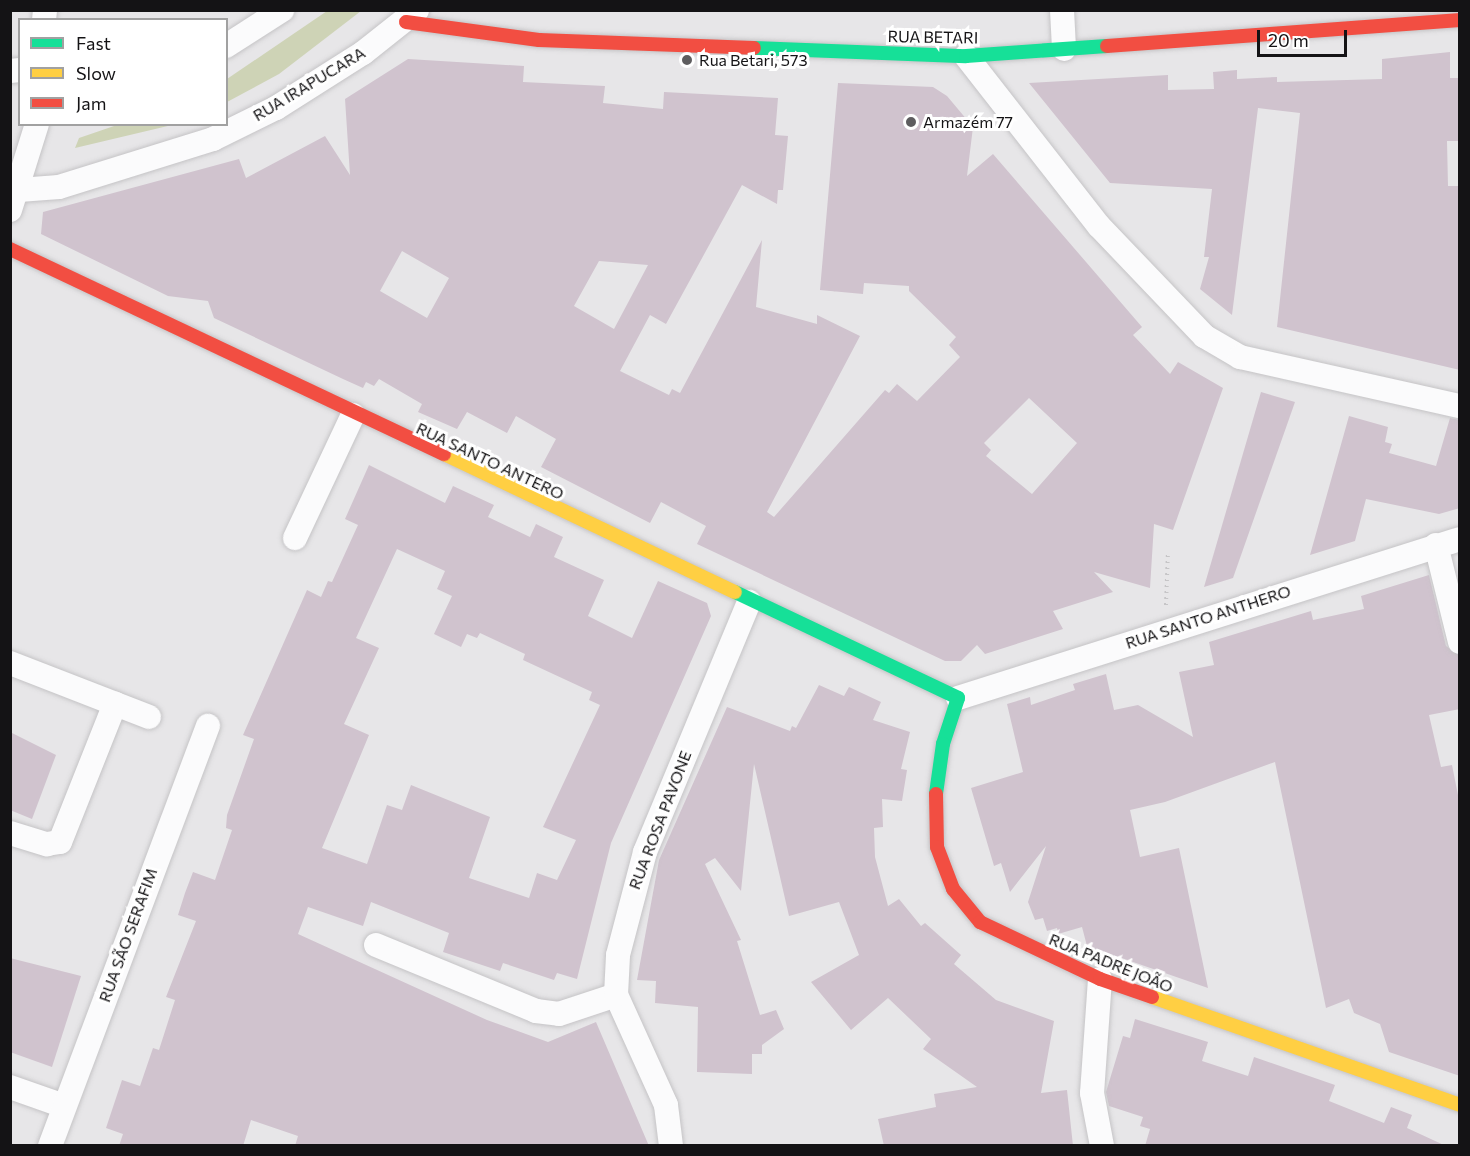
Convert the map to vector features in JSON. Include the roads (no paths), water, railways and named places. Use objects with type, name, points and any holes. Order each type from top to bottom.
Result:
[{"type":"street","points":[[228,45],[282,10]]},
{"type":"street","points":[[1062,10],[1064,49]]},
{"type":"street","name":"RUA BETARI","points":[[412,16],[539,40],[966,56],[1460,20]]},
{"type":"street","name":"RUA IRAPUCARA","points":[[15,200],[213,139],[276,108],[412,16]]},
{"type":"street","points":[[966,56],[1099,226],[1204,336],[1240,357],[1460,406]]},
{"type":"street","points":[[15,200],[42,126]]},
{"type":"street","name":"RUA SANTO ANTERO","points":[[10,249],[354,415],[958,698]]},
{"type":"street","points":[[295,538],[354,415]]},
{"type":"street","name":"RUA SANTO ANTHERO","points":[[958,698],[1166,629],[1460,539]]},
{"type":"street","points":[[1436,545],[1460,642]]},
{"type":"street","name":"RUA ROSA PAVONE","points":[[616,995],[628,905],[645,852],[749,602]]},
{"type":"street","points":[[10,663],[149,717]]},
{"type":"street","name":"RUA PADRE JOÃO","points":[[958,698],[943,744],[935,799],[937,847],[953,889],[980,922],[1100,979],[1460,1105]]},
{"type":"street","points":[[10,832],[47,844],[60,842],[116,704]]},
{"type":"street","name":"RUA SÃO SERAFIM","points":[[50,1146],[208,726]]},
{"type":"street","points":[[376,945],[536,1011],[559,1014],[616,995],[666,1105],[670,1146]]},
{"type":"street","points":[[1100,979],[1092,1093],[1102,1146]]},
{"type":"street","points":[[10,1087],[64,1106]]},
{"type":"place","name":"Rua Betari, 573","points":[[687,60]]},
{"type":"place","name":"Armazém 77","points":[[911,122]]}]
